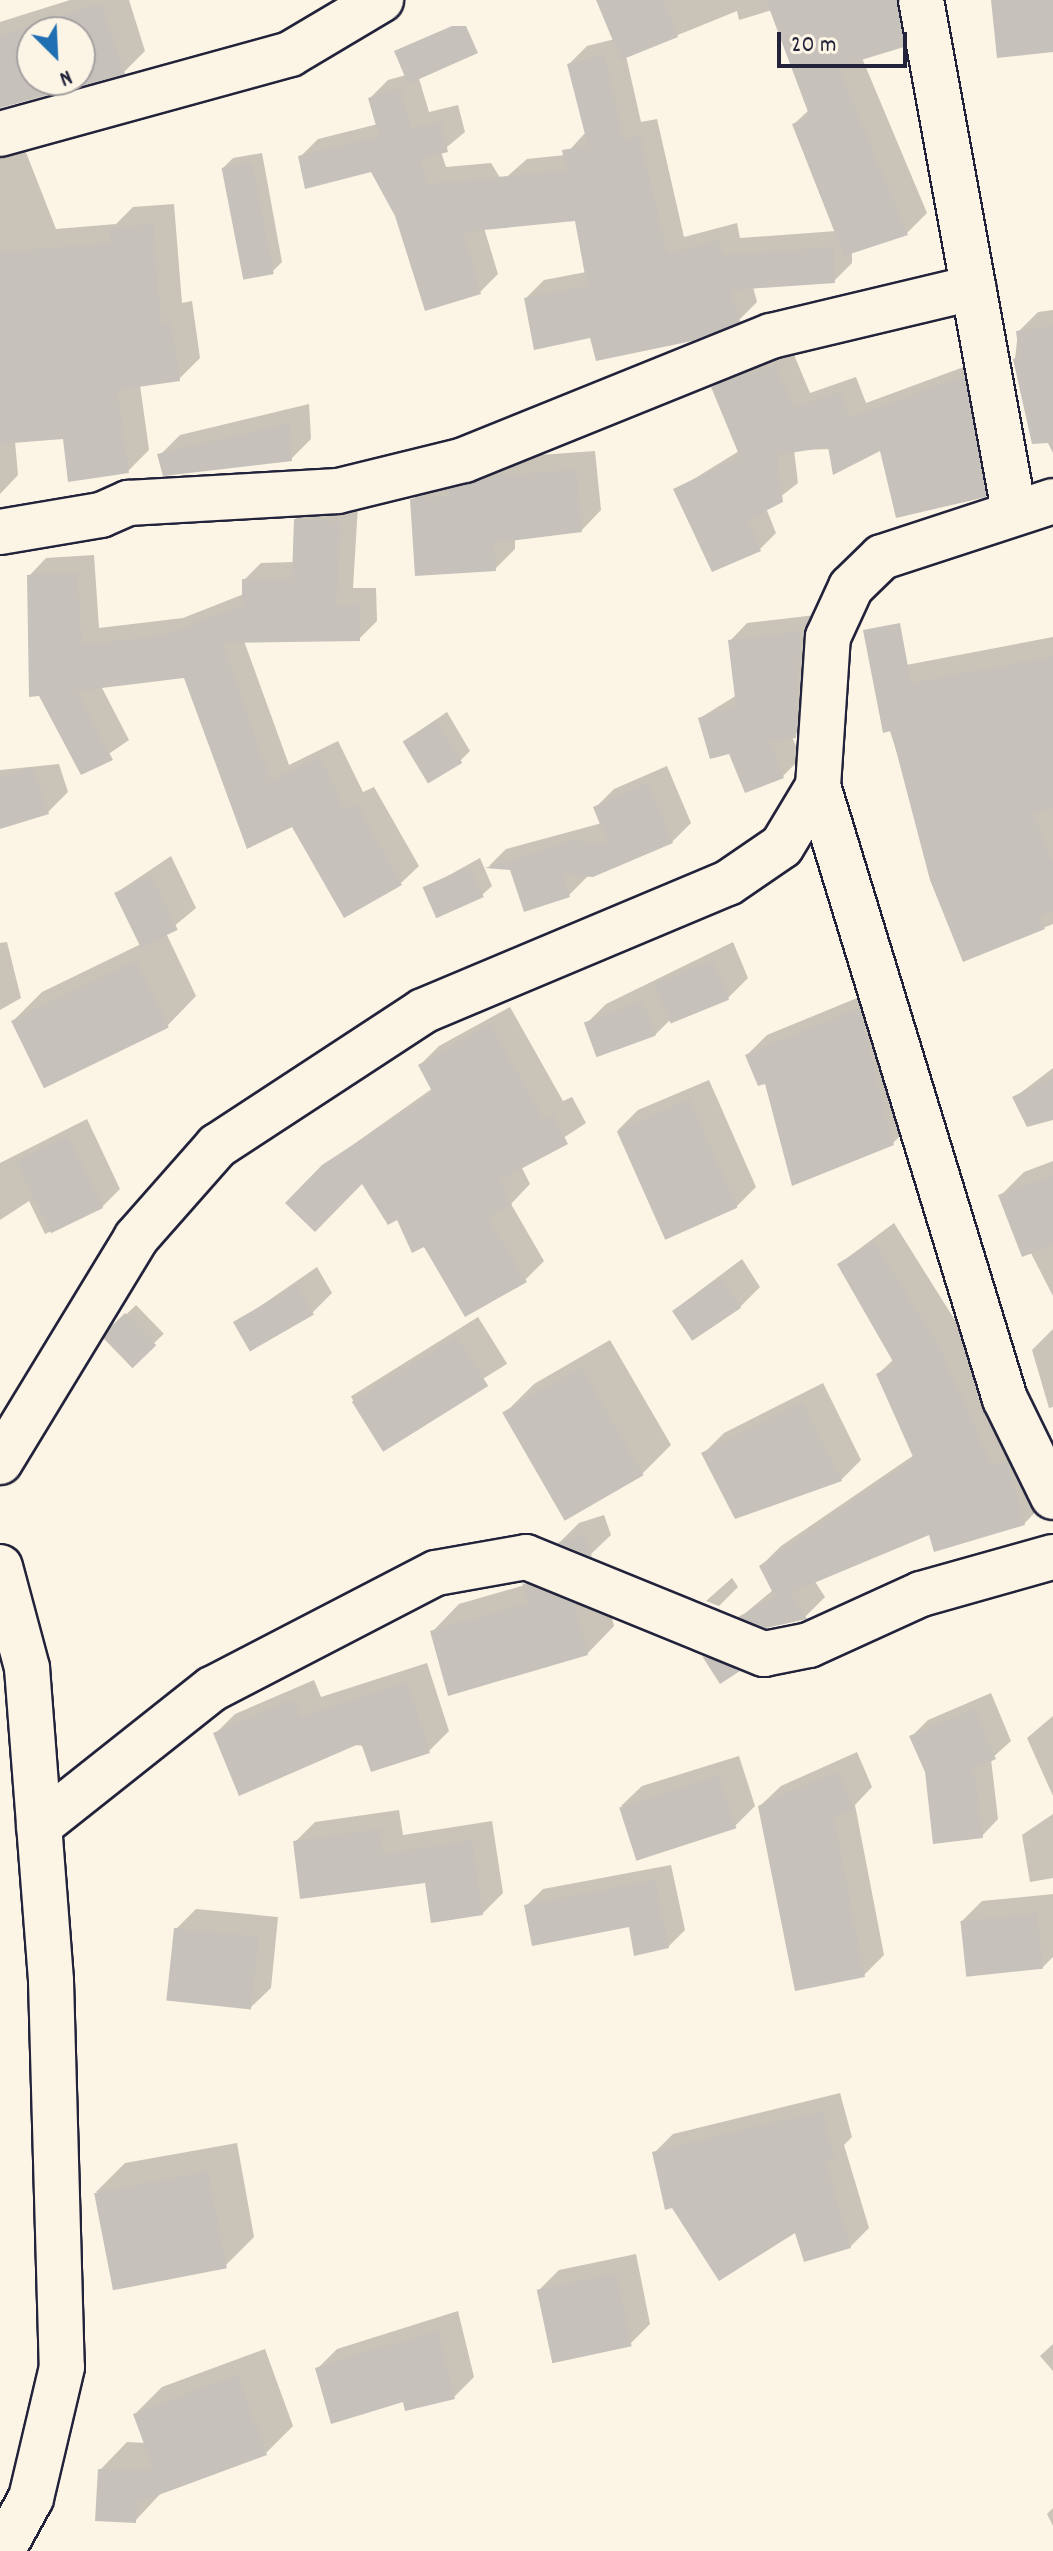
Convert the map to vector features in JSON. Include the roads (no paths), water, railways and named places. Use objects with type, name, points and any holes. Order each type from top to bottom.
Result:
[{"type":"street","points":[[0,134],[290,54],[381,0]]},
{"type":"street","points":[[921,0],[973,288],[1034,506],[882,557],[851,587],[828,637],[818,786],[1005,1399],[1053,1497]]},
{"type":"street","points":[[0,532],[101,515],[128,503],[338,491],[464,460],[771,336],[973,288]]},
{"type":"street","points":[[0,1462],[136,1238],[217,1146],[423,1011],[728,883],[782,846],[818,786]]},
{"type":"street","points":[[39,1826],[212,1689],[436,1573],[526,1557],[764,1654],[809,1645],[921,1594],[1053,1557]]},
{"type":"street","points":[[0,1567],[27,1668],[39,1826],[62,2367],[31,2498],[2,2551]]}]
